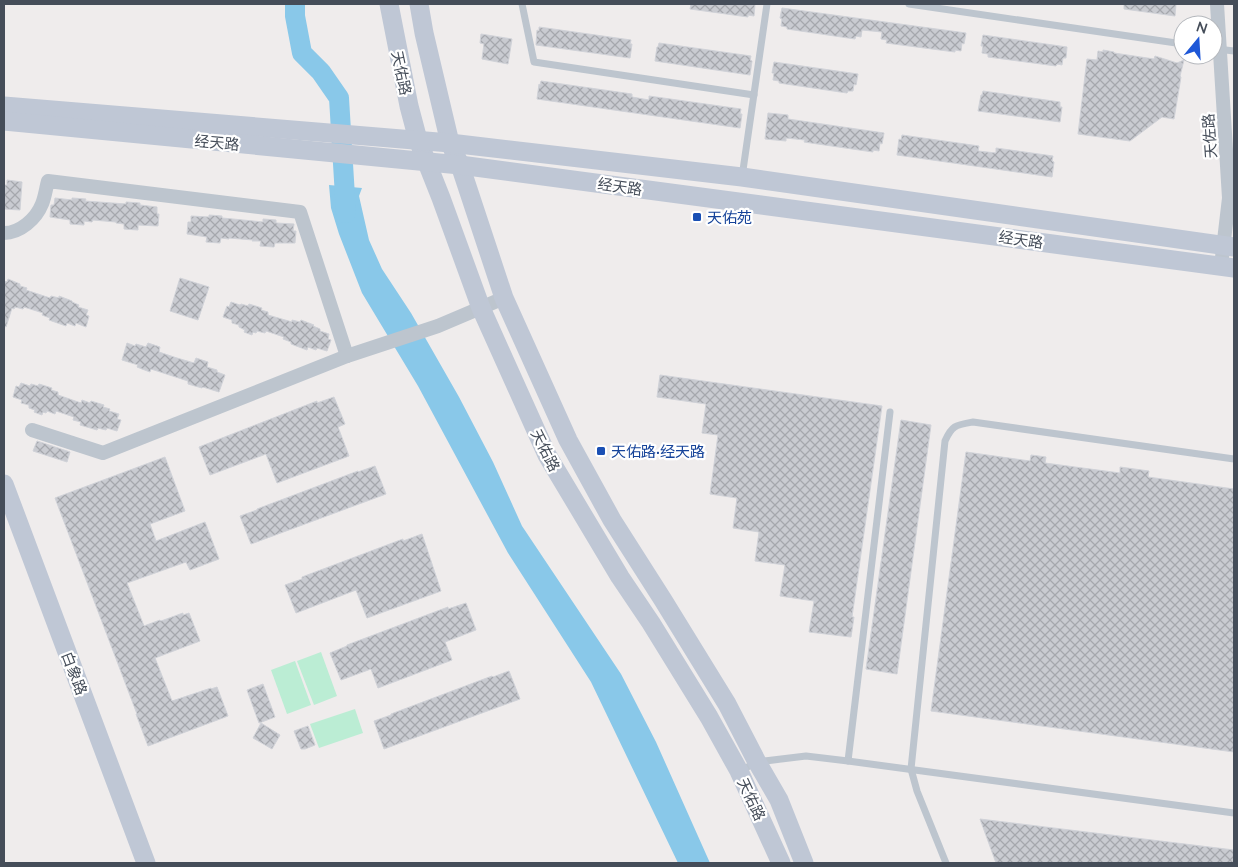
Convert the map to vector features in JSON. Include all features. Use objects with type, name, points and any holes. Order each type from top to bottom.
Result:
[{"type":"main road","name":"天佑路","points":[[389,4],[409,106],[418,140],[481,308],[547,455],[620,577],[709,717],[739,771],[781,863]]},
{"type":"main road","name":"天佑路","points":[[419,4],[450,143],[460,165],[504,298],[568,440],[612,520],[727,704],[779,800],[804,863]]},
{"type":"main road","points":[[395,37],[424,33]]},
{"type":"main road","points":[[4,99],[126,125]]},
{"type":"main road","name":"经天路","points":[[4,106],[126,125],[460,165],[1228,267]]},
{"type":"main road","name":"经天路","points":[[4,122],[126,125],[450,143],[742,177],[1229,246]]},
{"type":"main road","points":[[4,131],[39,133],[126,125]]},
{"type":"main road","name":"白象路","points":[[4,484],[146,863]]},
{"type":"street","name":"天佐路","points":[[1217,65],[1229,198],[1228,267]]},
{"type":"street","points":[[4,234],[28,224],[42,205],[48,181],[300,212],[347,356]]},
{"type":"street","points":[[32,430],[103,453],[347,356],[438,326],[504,298]]},
{"type":"lane","points":[[522,4],[534,62],[754,95]]},
{"type":"lane","points":[[742,177],[767,4]]},
{"type":"lane","points":[[909,4],[1173,43]]},
{"type":"lane","points":[[848,760],[890,412]]},
{"type":"lane","points":[[946,863],[917,792],[911,769],[945,441],[950,430],[958,424],[973,422],[1234,459]]},
{"type":"lane","points":[[739,771],[757,762],[806,756],[848,760],[1234,813]]},
{"type":"green space","points":[[321,652],[337,696],[314,705],[297,661]]},
{"type":"green space","points":[[295,661],[311,705],[287,714],[271,670]]},
{"type":"green space","points":[[355,709],[363,733],[319,748],[310,724]]},
{"type":"water","points":[[329,185],[362,188],[359,196],[369,240],[382,269],[411,313],[459,397],[493,462],[522,526],[621,674],[656,742],[710,863],[678,863],[591,682],[508,553],[418,386],[362,293],[331,208]]},
{"type":"building","points":[[691,4],[755,4],[754,16],[748,15],[748,17],[690,9]]},
{"type":"building","points":[[1124,4],[1176,4],[1175,15],[1173,16],[1124,9]]},
{"type":"building","points":[[782,8],[966,33],[961,51],[955,50],[955,52],[886,43],[887,40],[881,39],[882,32],[862,30],[861,37],[856,36],[855,39],[787,29],[787,27],[781,26]]},
{"type":"building","points":[[539,27],[631,40],[630,58],[536,45]]},
{"type":"building","points":[[481,34],[512,39],[508,64],[482,59],[484,44],[480,43]]},
{"type":"building","points":[[983,35],[1067,47],[1066,58],[1063,58],[1062,65],[1057,64],[1056,66],[988,57],[988,54],[982,53]]},
{"type":"building","points":[[659,43],[751,56],[750,75],[655,61]]},
{"type":"building","points":[[1103,50],[1154,59],[1155,56],[1173,62],[1173,65],[1183,65],[1174,119],[1162,117],[1130,141],[1078,134],[1087,59],[1097,60],[1098,51],[1103,52]]},
{"type":"building","points":[[774,62],[858,74],[856,85],[854,84],[853,91],[848,91],[847,93],[779,83],[779,81],[773,80]]},
{"type":"building","points":[[541,81],[632,94],[632,97],[649,100],[649,96],[741,109],[740,128],[537,99]]},
{"type":"building","points":[[983,91],[1060,102],[1060,107],[1062,107],[1060,122],[978,111]]},
{"type":"building","points":[[768,113],[788,115],[788,119],[884,133],[882,144],[880,143],[879,151],[873,150],[873,152],[804,142],[805,140],[786,138],[786,141],[765,139]]},
{"type":"building","points":[[902,135],[979,146],[978,151],[996,153],[996,148],[1053,156],[1052,177],[897,155],[899,139],[901,140]]},
{"type":"building","points":[[7,180],[22,182],[20,210],[4,209],[4,185],[7,185]]},
{"type":"building","points":[[55,198],[86,199],[85,201],[126,204],[126,202],[140,203],[140,205],[157,207],[157,214],[159,214],[158,226],[138,225],[138,230],[124,229],[124,224],[93,220],[92,222],[84,221],[84,225],[70,224],[70,220],[50,217],[51,205],[54,205]]},
{"type":"building","points":[[209,215],[263,222],[263,219],[276,220],[276,223],[294,224],[293,231],[296,231],[295,243],[275,243],[274,247],[260,246],[261,241],[229,238],[221,238],[220,243],[206,242],[207,237],[187,234],[188,222],[191,222],[191,216],[209,217]]},
{"type":"building","points":[[180,278],[209,287],[198,320],[170,311]]},
{"type":"building","points":[[8,279],[27,288],[26,290],[50,298],[51,296],[59,298],[59,296],[79,305],[78,307],[88,310],[86,315],[89,316],[86,327],[76,323],[75,326],[67,323],[66,326],[49,320],[50,318],[42,315],[43,313],[24,307],[23,309],[12,308],[6,327],[4,326],[4,281],[7,282]]},
{"type":"building","points":[[231,302],[262,308],[261,310],[268,312],[268,315],[292,322],[292,320],[300,322],[301,320],[314,325],[320,331],[329,334],[328,339],[331,340],[327,351],[308,347],[307,350],[291,344],[291,342],[283,339],[284,337],[266,331],[265,333],[253,332],[252,335],[244,332],[245,330],[239,327],[239,325],[232,323],[232,320],[223,317],[227,306],[229,307]]},
{"type":"building","points":[[127,343],[146,347],[148,343],[160,347],[159,352],[177,358],[194,363],[196,358],[208,362],[207,367],[225,375],[219,392],[188,384],[188,381],[151,369],[150,372],[137,367],[138,365],[122,360]]},
{"type":"building","points":[[660,375],[882,406],[852,617],[854,617],[851,637],[809,632],[814,601],[780,596],[785,565],[755,561],[759,532],[733,528],[737,498],[710,494],[718,435],[702,433],[706,404],[657,397]]},
{"type":"building","points":[[21,383],[30,386],[31,384],[38,386],[39,384],[52,388],[51,390],[58,392],[58,395],[81,403],[82,400],[104,405],[103,407],[110,409],[109,411],[119,414],[117,419],[121,420],[117,431],[107,428],[106,430],[98,428],[97,430],[80,425],[81,422],[73,420],[74,417],[56,411],[55,414],[47,411],[46,413],[43,412],[42,415],[34,412],[35,410],[29,408],[29,405],[21,403],[22,400],[13,397],[16,386],[19,387]]},
{"type":"building","points":[[334,397],[345,424],[338,427],[349,456],[277,483],[266,454],[210,475],[199,447],[317,401],[317,403]]},
{"type":"building","points":[[901,420],[931,425],[897,674],[866,669]]},
{"type":"building","points":[[37,441],[70,452],[67,462],[33,451]]},
{"type":"building","points":[[966,452],[1030,461],[1031,455],[1046,457],[1045,463],[1120,473],[1120,467],[1149,471],[1148,477],[1234,489],[1234,752],[931,711]]},
{"type":"building","points":[[165,457],[185,511],[150,524],[156,541],[205,522],[219,559],[190,570],[186,562],[127,583],[144,626],[183,613],[183,615],[189,613],[200,641],[155,658],[172,701],[217,687],[228,716],[148,746],[55,498]]},
{"type":"building","points":[[375,466],[386,494],[251,544],[240,516]]},
{"type":"building","points":[[422,534],[441,591],[367,618],[356,590],[296,613],[285,585],[403,539],[403,541]]},
{"type":"building","points":[[466,603],[476,630],[445,642],[452,660],[378,688],[371,669],[341,680],[330,653],[448,607],[448,609]]},
{"type":"building","points":[[509,671],[520,699],[384,749],[374,721]]},
{"type":"building","points":[[263,684],[275,717],[259,723],[247,690]]},
{"type":"building","points":[[261,723],[280,735],[272,749],[253,738]]},
{"type":"building","points":[[308,726],[315,745],[301,749],[294,731]]},
{"type":"building","points":[[980,819],[1234,850],[1234,863],[996,863]]},
{"type":"waterway","points":[[295,4],[295,16],[302,53],[321,72],[339,98],[346,213]]},
{"type":"place","name":"天佑苑","points":[[697,217]]},
{"type":"place","name":"天佑路·经天路","points":[[601,451]]}]
